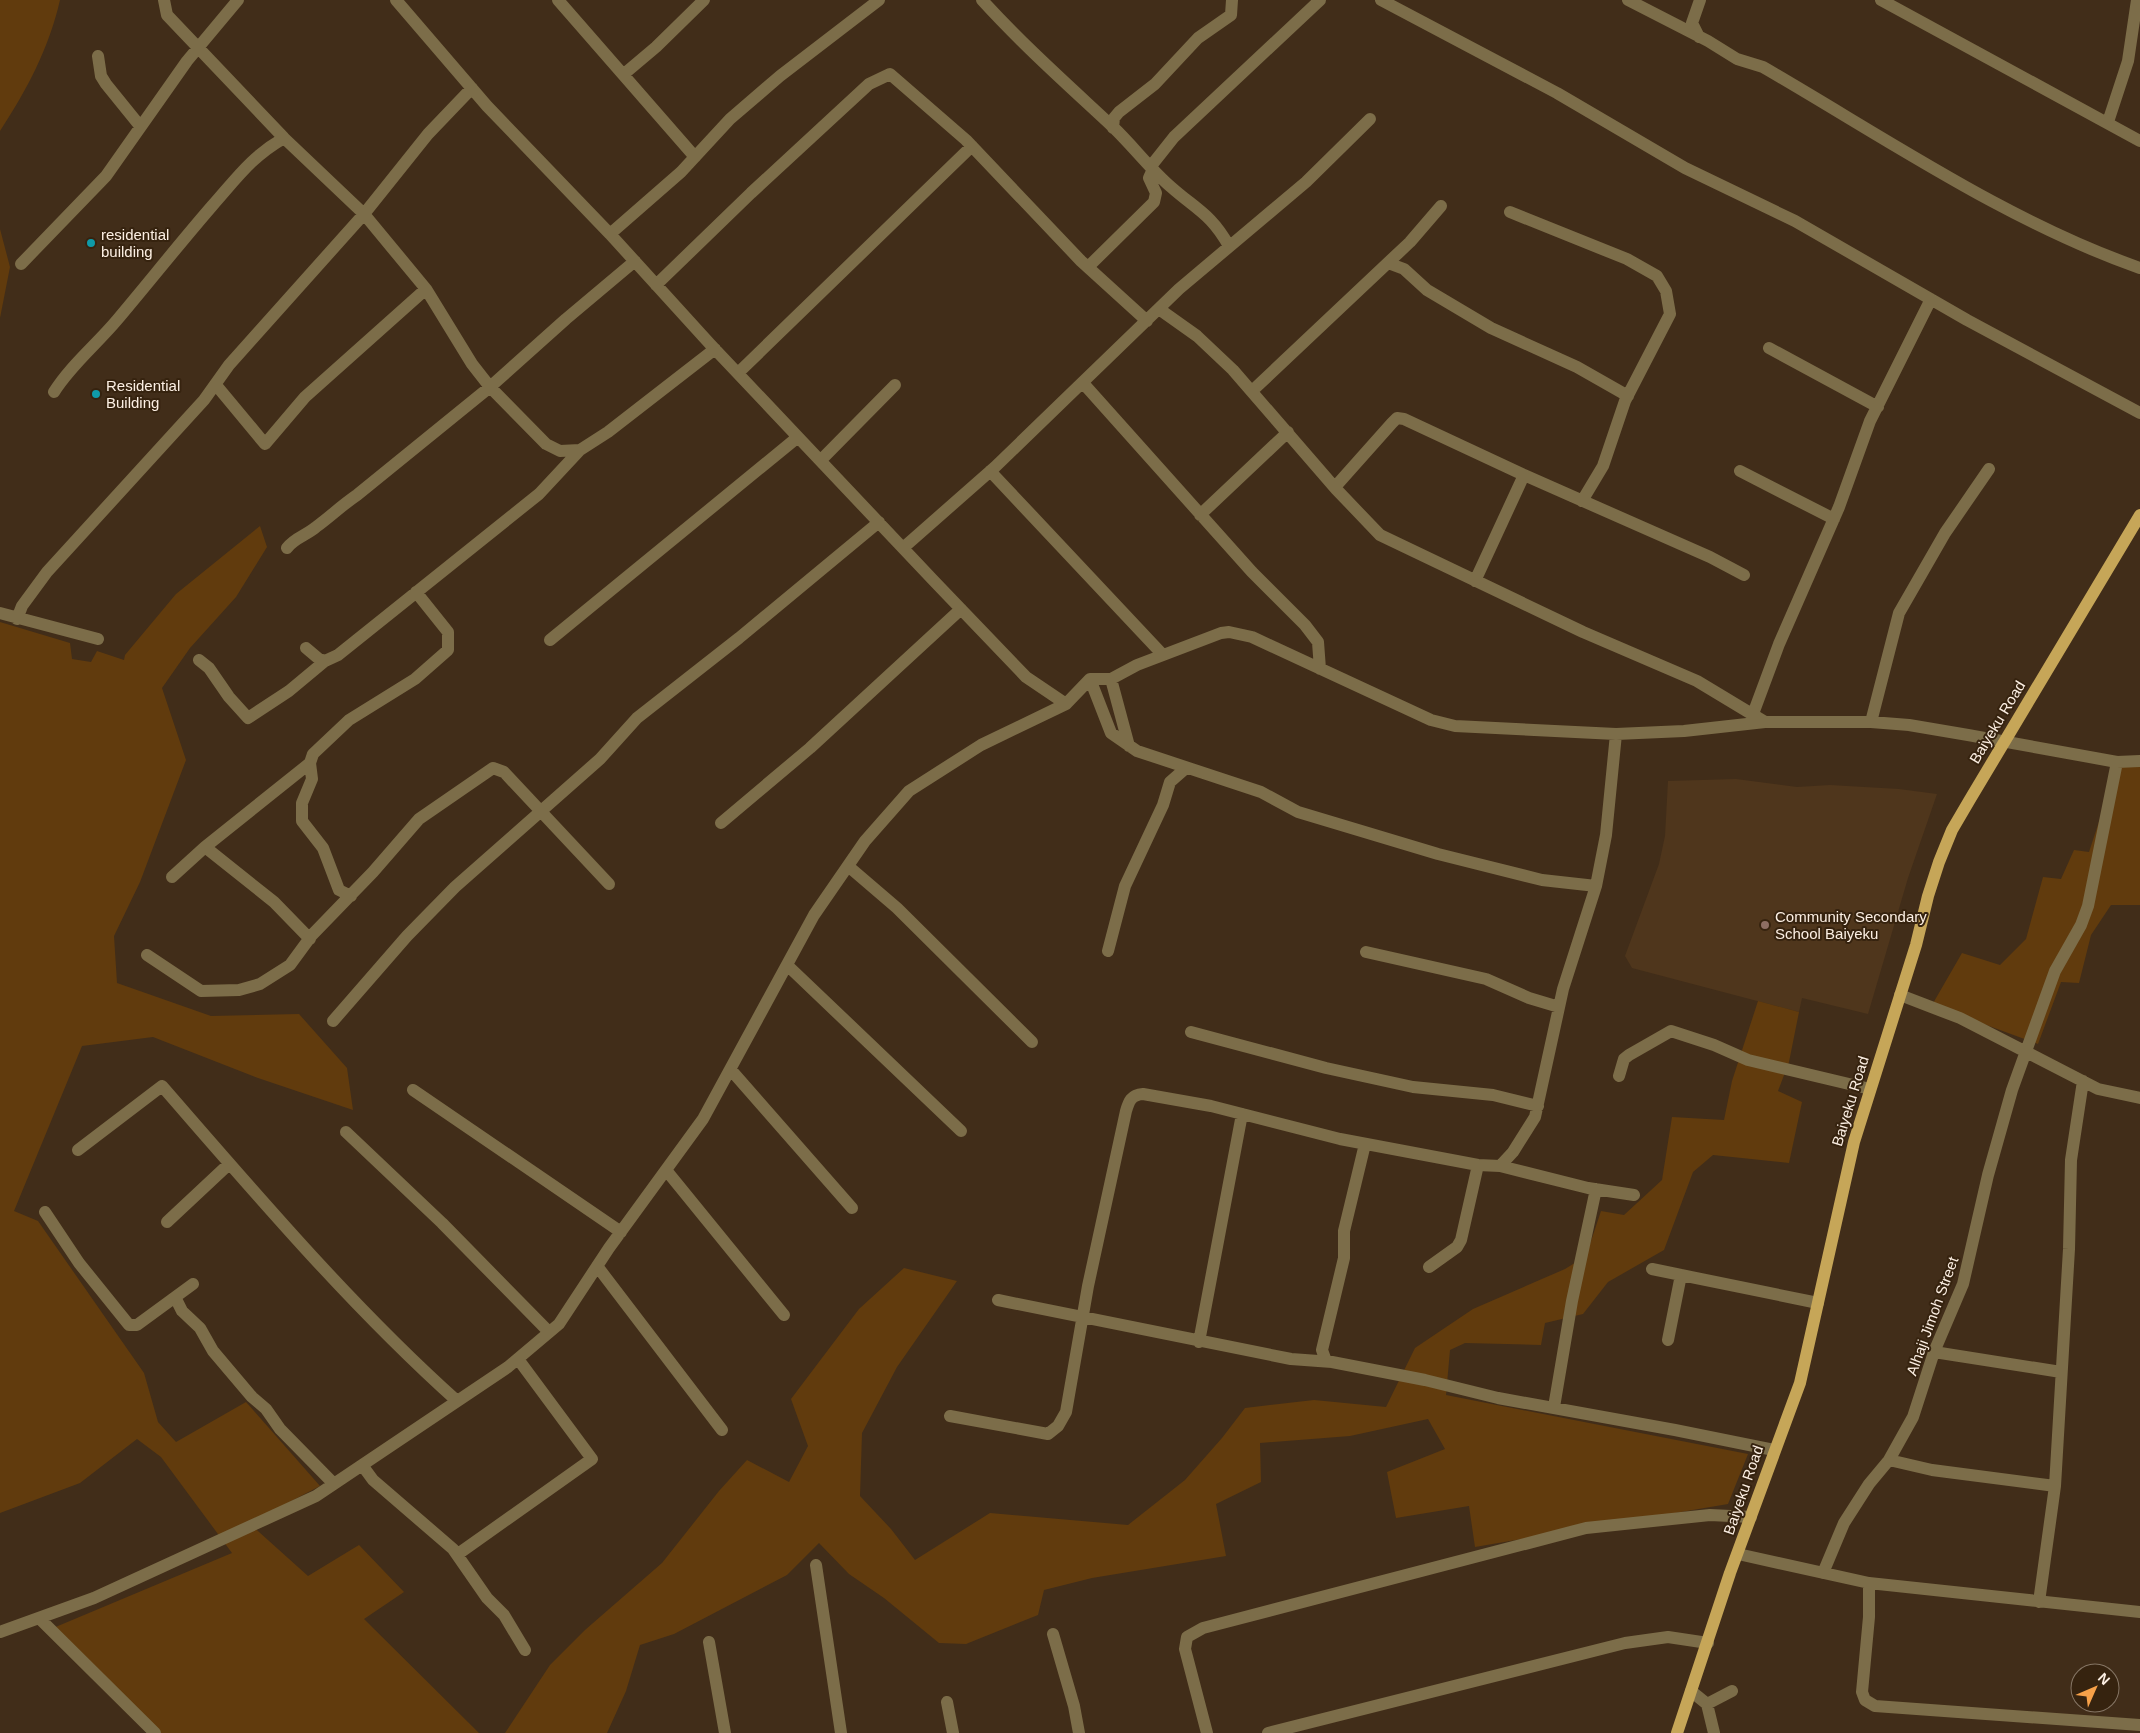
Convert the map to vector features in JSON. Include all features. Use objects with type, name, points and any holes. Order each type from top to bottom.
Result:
[{"type":"main road","name":"Baiyeku Road","points":[[1676,1733],[1774,1450],[1800,1383],[1854,1142],[1916,944],[1939,862],[1952,830],[2140,515]]},
{"type":"street","points":[[164,0],[165,12],[284,138],[364,214],[426,289],[472,364],[490,387],[546,444],[560,451],[580,450]]},
{"type":"street","points":[[21,264],[106,176],[140,126],[199,47],[238,0]]},
{"type":"street","points":[[396,0],[487,106],[610,234],[715,349],[961,609],[1026,677],[1066,704]]},
{"type":"street","points":[[558,0],[695,157]]},
{"type":"street","points":[[624,74],[656,47],[704,0]]},
{"type":"street","points":[[610,234],[681,172],[730,119],[780,76],[879,0]]},
{"type":"street","points":[[982,0],[1022,44],[1113,128],[1172,188],[1209,216],[1217,225],[1228,246]]},
{"type":"street","points":[[1113,128],[1114,118],[1119,112],[1154,84],[1198,38],[1231,15],[1232,0]]},
{"type":"street","points":[[1088,267],[1154,202],[1156,193],[1149,178],[1152,168],[1174,137],[1320,0]]},
{"type":"street","points":[[1381,0],[1557,94],[1684,168],[1796,221],[1931,300],[2140,413]]},
{"type":"street","points":[[1628,0],[1687,26],[1699,38],[1736,59],[1763,68],[1968,187],[2072,240],[2140,268]]},
{"type":"street","points":[[1687,26],[1700,0]]},
{"type":"street","points":[[1881,0],[2021,78],[2140,140]]},
{"type":"street","points":[[2108,122],[2128,61],[2136,0]]},
{"type":"street","points":[[98,56],[101,76],[140,126]]},
{"type":"street","points":[[656,285],[751,192],[869,84],[884,75],[890,74],[972,146],[1088,267],[1147,321]]},
{"type":"street","points":[[17,619],[22,606],[47,572],[204,400],[229,365],[364,214],[428,134],[472,88]]},
{"type":"street","points":[[903,548],[990,471],[1159,309],[1228,246],[1306,182],[1370,119]]},
{"type":"street","points":[[54,392],[62,378],[101,339],[199,219],[262,151],[284,138]]},
{"type":"street","points":[[738,373],[972,146]]},
{"type":"street","points":[[1252,391],[1388,263],[1441,206]]},
{"type":"street","points":[[1510,212],[1644,268],[1662,282],[1670,314],[1628,396],[1603,466],[1582,501]]},
{"type":"street","points":[[1401,250],[1404,269]]},
{"type":"street","points":[[287,548],[290,544],[316,528],[334,510],[357,495],[490,387],[635,261]]},
{"type":"street","points":[[1388,263],[1404,269],[1427,290],[1491,328],[1577,367],[1628,396]]},
{"type":"street","points":[[216,385],[265,444],[305,397],[426,289]]},
{"type":"street","points":[[1753,714],[1779,644],[1834,519],[1870,421],[1931,300]]},
{"type":"street","points":[[1159,309],[1196,336],[1252,391],[1334,487],[1380,535],[1583,632],[1697,680],[1766,722]]},
{"type":"street","points":[[1769,348],[1878,406]]},
{"type":"street","points":[[199,660],[209,668],[228,697],[248,718],[289,691],[325,661],[338,655],[539,494],[580,450],[608,432],[715,349]]},
{"type":"street","points":[[1083,383],[1252,572],[1305,625],[1318,642],[1320,669]]},
{"type":"street","points":[[821,460],[895,385]]},
{"type":"street","points":[[1334,487],[1397,418],[1404,419],[1744,574]]},
{"type":"street","points":[[1200,515],[1288,432]]},
{"type":"street","points":[[550,640],[798,437]]},
{"type":"street","points":[[1871,722],[1899,612],[1945,533],[1989,469]]},
{"type":"street","points":[[990,471],[1163,655]]},
{"type":"street","points":[[1740,471],[1834,519]]},
{"type":"street","points":[[1476,581],[1524,475]]},
{"type":"street","points":[[333,1021],[406,936],[455,887],[600,758],[637,718],[739,638],[879,522]]},
{"type":"street","points":[[351,896],[339,890],[323,848],[302,821],[302,803],[312,779],[310,762],[313,754],[349,720],[415,679],[448,650],[448,632],[416,592]]},
{"type":"street","points":[[720,823],[810,748],[961,609]]},
{"type":"street","points":[[0,613],[98,639]]},
{"type":"street","points":[[0,1632],[94,1598],[246,1530],[316,1496],[518,1359],[559,1324],[597,1266],[703,1119],[814,915],[865,840],[910,791],[982,745],[1066,704],[1090,679],[1111,679],[1163,655],[1229,632],[1252,638],[1424,717],[1455,726],[1616,734],[1684,731],[1766,722],[1871,722],[1909,725],[2118,762],[2140,761]]},
{"type":"street","points":[[306,648],[319,659],[325,661]]},
{"type":"street","points":[[1090,679],[1111,733],[1137,752],[1261,792],[1298,812],[1438,854],[1542,880],[1596,886]]},
{"type":"street","points":[[1111,679],[1129,746]]},
{"type":"street","points":[[1737,724],[1738,704]]},
{"type":"street","points":[[1500,1166],[1532,1126],[1538,1106],[1559,1007],[1596,886],[1606,835],[1616,734]]},
{"type":"street","points":[[1164,761],[1170,782]]},
{"type":"street","points":[[172,877],[205,846],[310,762]]},
{"type":"street","name":"Alhaji Jimoh Street","points":[[1823,1573],[1844,1523],[1868,1484],[1889,1460],[1913,1417],[1934,1352],[1966,1275],[1988,1175],[2026,1051],[2055,971],[2081,925],[2088,906],[2118,762]]},
{"type":"street","points":[[148,955],[201,991],[239,990],[260,984],[273,977],[290,964],[310,938],[351,896],[419,820],[493,768],[504,772],[609,884]]},
{"type":"street","points":[[1108,951],[1125,886],[1163,805],[1170,782],[1186,768]]},
{"type":"street","points":[[205,846],[274,902],[310,938]]},
{"type":"street","points":[[848,866],[897,908],[1032,1042]]},
{"type":"street","points":[[1366,952],[1486,979],[1529,998],[1559,1007]]},
{"type":"street","points":[[787,965],[960,1131]]},
{"type":"street","points":[[1900,995],[1960,1018],[2098,1089],[2140,1098]]},
{"type":"street","points":[[1619,1076],[1624,1059],[1629,1054],[1672,1031],[1714,1045],[1748,1060],[1870,1089]]},
{"type":"street","points":[[1191,1032],[1317,1066],[1413,1087],[1493,1095],[1538,1106]]},
{"type":"street","points":[[731,1070],[852,1208]]},
{"type":"street","points":[[2040,1602],[2055,1486],[2060,1372],[2070,1249],[2071,1160],[2083,1081]]},
{"type":"street","points":[[78,1150],[162,1086],[277,1218],[404,1353],[457,1401]]},
{"type":"street","points":[[413,1090],[621,1232]]},
{"type":"street","points":[[950,1416],[1048,1434],[1053,1432],[1066,1412],[1081,1333],[1088,1319],[1088,1286],[1130,1100],[1136,1094],[1242,1114],[1365,1144],[1478,1165],[1500,1166],[1596,1189],[1634,1194]]},
{"type":"street","points":[[1199,1342],[1242,1114]]},
{"type":"street","points":[[346,1132],[442,1223],[549,1332]]},
{"type":"street","points":[[1324,1355],[1344,1258],[1344,1231],[1365,1144]]},
{"type":"street","points":[[167,1222],[230,1164]]},
{"type":"street","points":[[1429,1266],[1457,1247],[1461,1240],[1478,1165]]},
{"type":"street","points":[[666,1170],[784,1315]]},
{"type":"street","points":[[1554,1407],[1572,1301],[1596,1189]]},
{"type":"street","points":[[45,1212],[79,1263],[129,1325],[137,1325],[193,1284]]},
{"type":"street","points":[[597,1266],[722,1430]]},
{"type":"street","points":[[1652,1269],[1818,1303]]},
{"type":"street","points":[[1668,1340],[1681,1275]]},
{"type":"street","points":[[176,1297],[182,1311],[200,1328],[213,1352],[252,1397],[266,1409],[280,1429],[334,1484]]},
{"type":"street","points":[[998,1300],[1291,1359],[1310,1360],[1324,1355],[1498,1398],[1554,1407],[1774,1450]]},
{"type":"street","points":[[1934,1352],[2060,1372]]},
{"type":"street","points":[[458,1554],[592,1459],[518,1359]]},
{"type":"street","points":[[1889,1460],[1932,1470],[2055,1486]]},
{"type":"street","points":[[362,1465],[373,1480],[442,1537],[458,1554],[487,1598],[504,1615],[525,1650]]},
{"type":"street","points":[[1207,1733],[1185,1649],[1187,1637],[1203,1628],[1586,1528],[1710,1515],[1751,1517]]},
{"type":"street","points":[[1738,1554],[1869,1583],[2140,1612]]},
{"type":"street","points":[[816,1566],[840,1733]]},
{"type":"street","points":[[1869,1583],[1869,1617],[1862,1692],[1868,1702],[1884,1707],[2140,1724]]},
{"type":"street","points":[[40,1619],[155,1733]]},
{"type":"street","points":[[1052,1634],[1074,1706],[1079,1733]]},
{"type":"street","points":[[1268,1733],[1625,1643],[1668,1637],[1708,1643]]},
{"type":"street","points":[[710,1642],[725,1733]]},
{"type":"street","points":[[1691,1691],[1707,1704],[1714,1733]]},
{"type":"street","points":[[1707,1704],[1732,1691]]},
{"type":"street","points":[[947,1702],[954,1733]]},
{"type":"shaded area","points":[[0,0],[60,0],[50,35],[36,68],[0,131]]},
{"type":"shaded area","points":[[0,229],[10,267],[0,318]]},
{"type":"shaded area","points":[[260,526],[267,547],[236,597],[190,648],[162,688],[186,760],[140,882],[114,936],[117,983],[211,1016],[299,1014],[347,1068],[353,1110],[258,1078],[153,1037],[82,1046],[14,1211],[38,1221],[144,1373],[158,1422],[176,1442],[246,1402],[320,1486],[249,1523],[308,1576],[359,1545],[404,1592],[364,1619],[479,1733],[151,1733],[46,1631],[232,1553],[161,1457],[137,1439],[80,1483],[0,1513],[0,622],[70,643],[72,659],[91,662],[97,651],[124,660],[125,655],[176,594]]},
{"type":"shaded area","points":[[2119,761],[2140,763],[2140,905],[2111,905],[2091,935],[2079,983],[2061,982],[2038,1044],[1932,1005],[1962,953],[2000,965],[2026,939],[2043,877],[2061,879],[2074,850],[2089,852]]},
{"type":"shaded area","name":"Community Secondary School Baiyeku","points":[[1736,779],[1797,787],[1830,785],[1899,789],[1937,794],[1908,878],[1868,1014],[1802,998],[1799,1012],[1632,968],[1625,956],[1659,864],[1665,836],[1668,781]]},
{"type":"shaded area","points":[[1758,1001],[1799,1012],[1789,1062],[1778,1091],[1802,1102],[1789,1163],[1713,1155],[1693,1172],[1664,1250],[1608,1282],[1583,1314],[1545,1323],[1541,1345],[1465,1343],[1450,1350],[1446,1395],[1748,1454],[1728,1504],[1475,1547],[1469,1506],[1396,1518],[1387,1472],[1445,1449],[1428,1419],[1350,1436],[1260,1443],[1261,1482],[1216,1504],[1226,1556],[1092,1578],[1044,1590],[1038,1615],[966,1644],[939,1643],[884,1598],[849,1574],[819,1543],[787,1575],[674,1634],[640,1645],[626,1691],[607,1733],[505,1733],[550,1665],[585,1630],[662,1563],[719,1491],[747,1460],[789,1482],[808,1446],[791,1399],[859,1309],[904,1268],[957,1281],[897,1367],[862,1433],[860,1496],[891,1529],[915,1560],[990,1513],[1128,1525],[1185,1480],[1222,1438],[1245,1408],[1314,1400],[1386,1407],[1415,1348],[1473,1309],[1565,1269],[1586,1256],[1601,1211],[1624,1215],[1662,1180],[1672,1117],[1724,1120],[1732,1081]]},
{"type":"place","name":"residential building","points":[[91,243]]},
{"type":"place","name":"Residential Building","points":[[96,394]]},
{"type":"place","name":"Community Secondary School Baiyeku","points":[[1765,925]]}]
